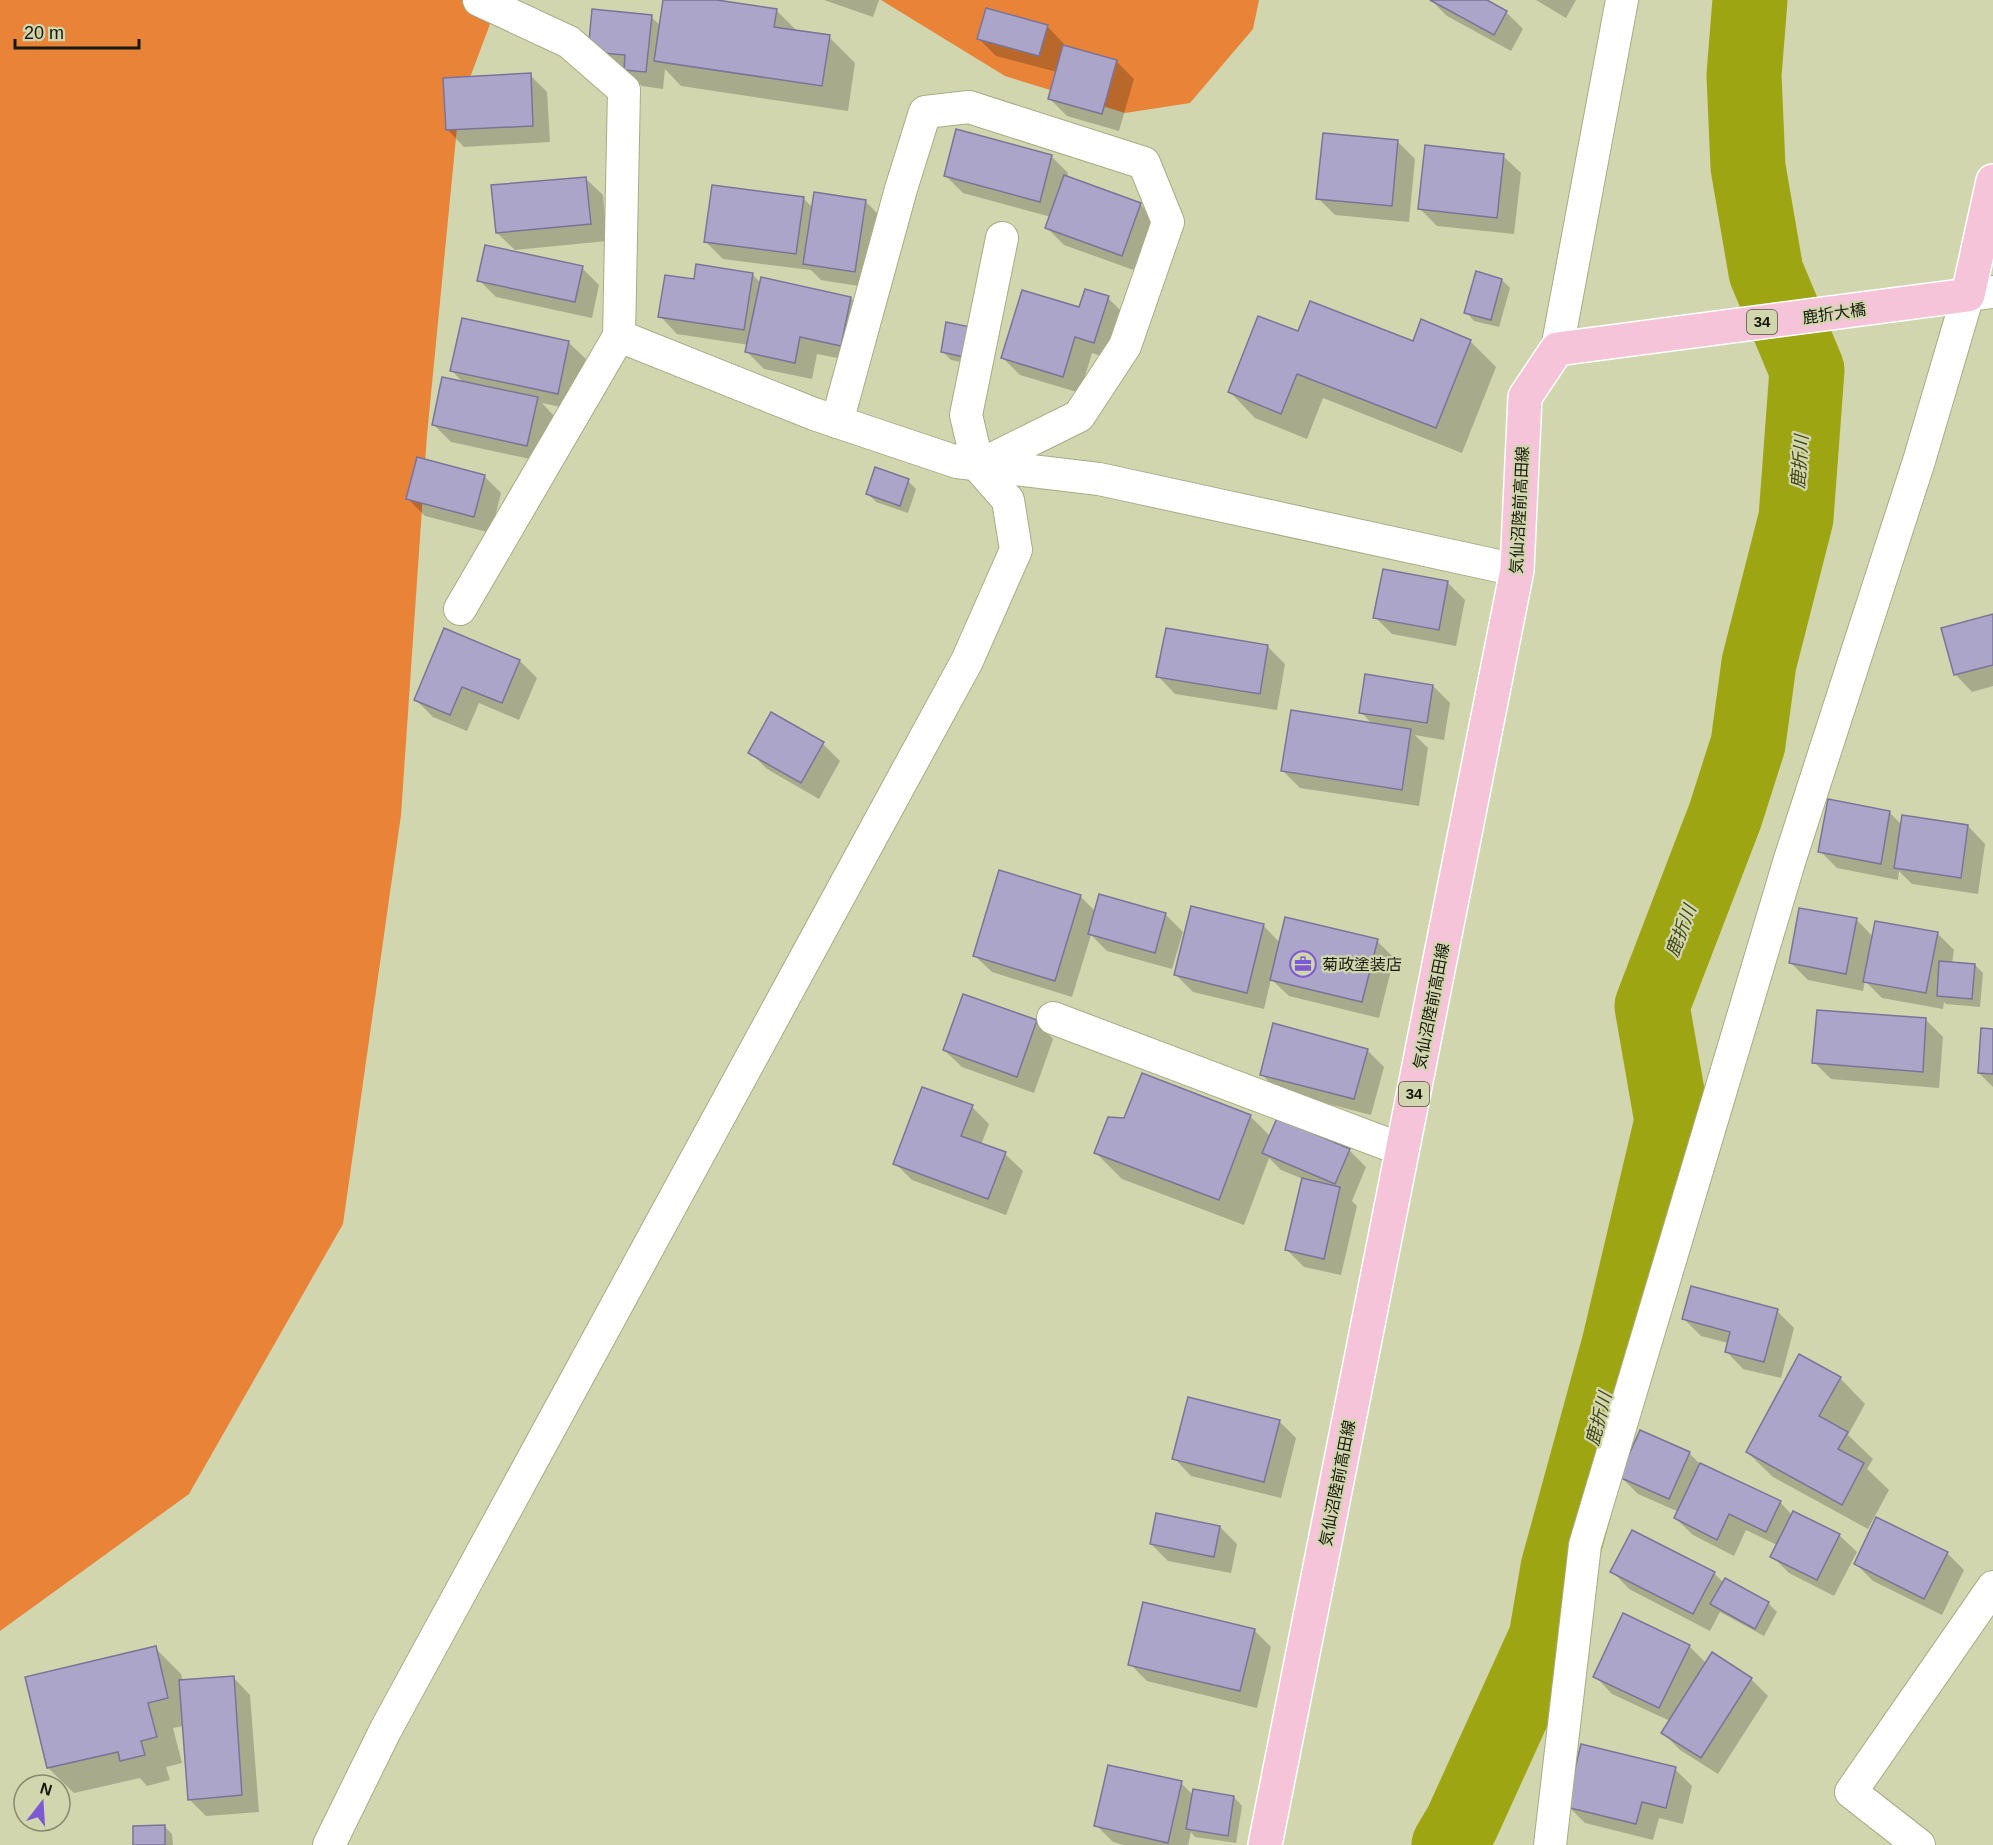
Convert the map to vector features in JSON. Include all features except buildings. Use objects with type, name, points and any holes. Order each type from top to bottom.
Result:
[{"type":"main road","points":[[1980,293],[1993,181]]},
{"type":"main road","name":"鹿折大橋","points":[[1557,349],[1980,293]]},
{"type":"main road","name":"気仙沼陸前高田線","points":[[1265,1845],[1517,570],[1525,397],[1557,349]]},
{"type":"street","points":[[460,609],[619,336],[624,90],[569,42],[479,0]]},
{"type":"street","points":[[1557,349],[1622,0]]},
{"type":"street","points":[[837,422],[901,189],[925,112],[969,107],[1143,163],[1168,222],[1125,346],[1079,417],[978,466]]},
{"type":"street","points":[[329,1845],[385,1731],[967,661],[1016,550],[1008,500],[978,466],[966,416],[1002,238]]},
{"type":"street","points":[[1550,1845],[1586,1545],[1790,859],[1919,461],[1980,293]]},
{"type":"street","points":[[619,336],[837,422],[957,462],[1099,479],[1517,570]]},
{"type":"street","points":[[1053,1018],[1403,1150]]},
{"type":"street","points":[[1919,1845],[1851,1792],[1993,1587]]},
{"type":"shaded area","points":[[0,0],[499,0],[459,107],[427,435],[401,815],[343,1224],[189,1494],[0,1631]]},
{"type":"shaded area","points":[[881,0],[1259,0],[1253,29],[1190,103],[1125,113],[1005,76]]},
{"type":"waterway","name":"鹿折川","points":[[1449,1845],[1462,1823],[1546,1638],[1558,1568],[1619,1345],[1672,1121],[1652,1006],[1725,816],[1748,744],[1759,663],[1796,518],[1807,370],[1766,272],[1748,167],[1744,75],[1750,0]]},
{"type":"place","name":"菊政塗装店","points":[[1303,964]]}]
